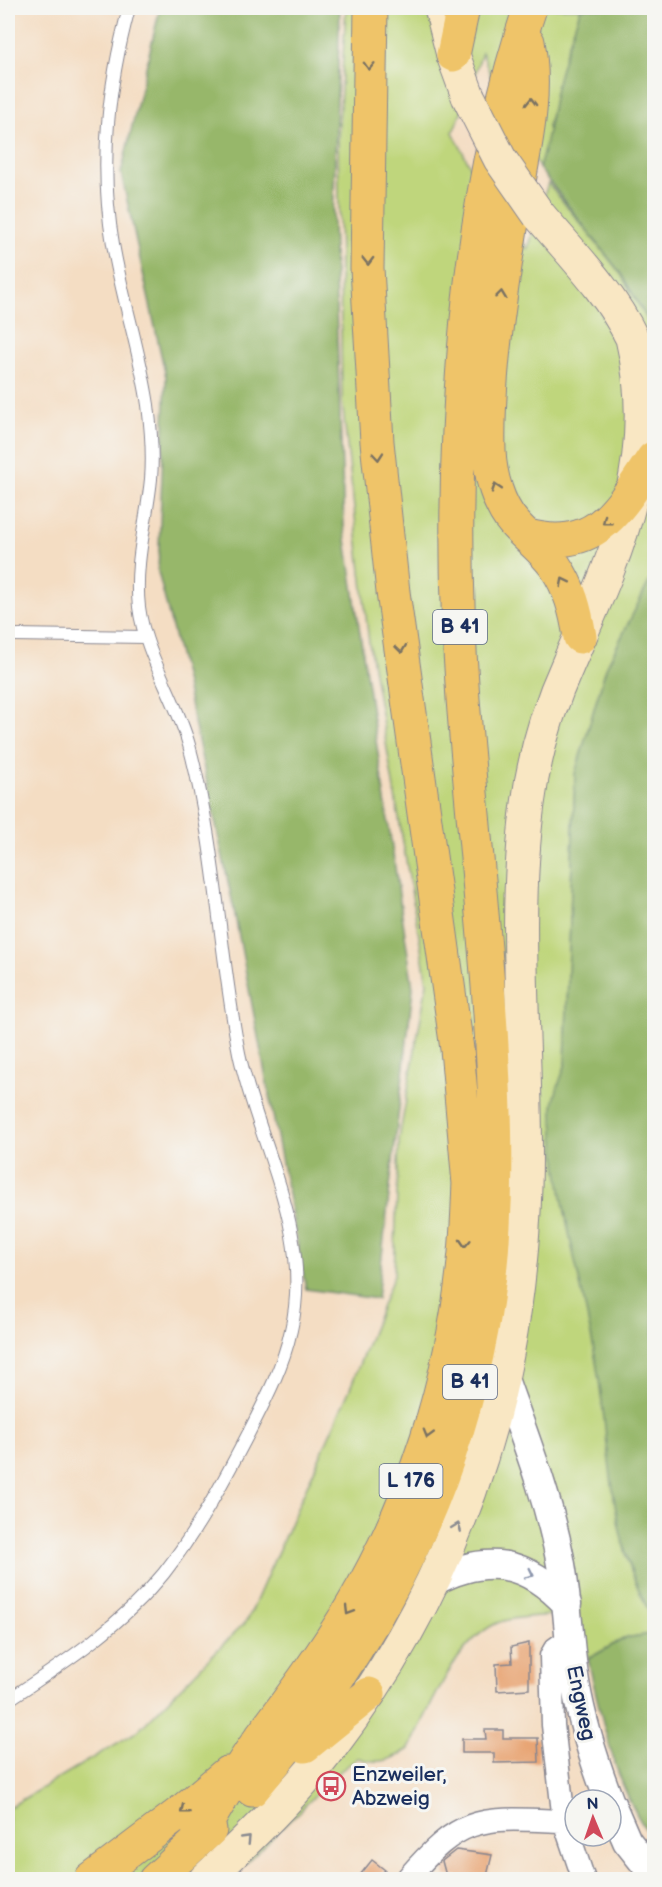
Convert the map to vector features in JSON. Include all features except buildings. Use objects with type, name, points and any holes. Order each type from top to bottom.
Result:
[{"type":"main road","points":[[371,8],[368,268],[377,442],[393,592],[457,1049],[469,1184]]},
{"type":"main road","name":"L 176","points":[[205,1880],[290,1795],[329,1750],[369,1694],[401,1643],[434,1581],[475,1480],[502,1376],[518,1283],[525,1188],[520,933],[525,827],[544,730],[554,698],[635,524],[649,482],[653,458],[651,397],[644,367],[633,340],[606,294],[539,214],[500,159],[468,96],[453,55],[441,8]]},
{"type":"main road","points":[[453,55],[463,8]]},
{"type":"main road","points":[[527,15],[531,61],[531,118],[518,183],[499,311],[489,453],[496,488],[503,506],[513,522],[542,549],[564,582],[572,600],[580,638]]},
{"type":"main road","name":"B 41","points":[[155,1880],[252,1790],[317,1710],[379,1616],[409,1557],[450,1455],[468,1393],[482,1328],[490,1266],[496,1120],[483,916],[463,695],[457,505],[460,429],[473,282],[490,163],[527,15]]},
{"type":"main road","points":[[528,536],[558,540],[594,530],[615,515],[653,458]]},
{"type":"main road","name":"L 176","points":[[91,1880],[182,1812],[258,1742],[313,1668],[353,1605],[380,1555],[407,1493],[426,1443],[454,1323],[464,1263],[483,916]]},
{"type":"main road","name":"L 176","points":[[252,1790],[369,1694]]},
{"type":"main road","points":[[194,1845],[258,1742]]},
{"type":"street","name":"Engweg","points":[[502,1376],[554,1526],[567,1604],[569,1639],[586,1733],[605,1788]]},
{"type":"street","points":[[434,1581],[456,1569],[481,1564],[505,1565],[529,1573],[550,1586],[567,1604]]},
{"type":"street","points":[[563,1810],[550,1673],[551,1656],[555,1649],[569,1639]]},
{"type":"street","points":[[406,1880],[434,1849],[466,1825],[505,1819],[563,1821]]},
{"type":"street","points":[[623,1832],[627,1841],[654,1875]]},
{"type":"street","points":[[573,1848],[584,1880]]},
{"type":"lane","points":[[8,1700],[78,1653],[109,1628],[164,1572],[218,1493],[279,1367],[292,1329],[296,1292],[289,1218],[240,1055],[199,789],[188,742],[146,637],[139,607],[139,584],[151,475],[151,440],[138,352],[113,243],[105,142],[108,102],[129,8]]},
{"type":"lane","points":[[12,635],[146,637]]},
{"type":"green space","points":[[160,8],[340,8],[333,222],[344,526],[413,988],[377,1299],[306,1289],[233,905],[184,675],[158,572],[166,377],[121,173]]},
{"type":"green space","points":[[346,8],[581,8],[568,47],[548,125],[548,143],[539,168],[495,88],[482,52],[468,96],[453,132],[476,178],[528,249],[548,183],[621,274],[654,331],[654,572],[606,668],[575,774],[565,1066],[553,1108],[561,1182],[646,1606],[654,1620],[654,1631],[651,1634],[625,1638],[588,1659],[578,1613],[523,1618],[495,1624],[480,1634],[455,1662],[409,1749],[385,1760],[372,1761],[358,1758],[339,1772],[230,1879],[8,1880],[8,1808],[138,1731],[248,1619],[349,1391],[394,1275],[399,1139],[427,983],[369,643],[342,400],[338,139]]},
{"type":"green space","points":[[581,8],[654,8],[654,331],[621,274],[539,168],[558,77]]},
{"type":"green space","points":[[654,572],[654,1620],[638,1589],[619,1525],[595,1356],[558,1171],[553,1105],[565,1066],[575,774],[606,668]]},
{"type":"green space","points":[[654,1631],[654,1841],[641,1822],[620,1778],[605,1730],[588,1659],[625,1638],[651,1634]]},
{"type":"place","name":"Enzweiler, Abzweig","points":[[331,1786]]}]
